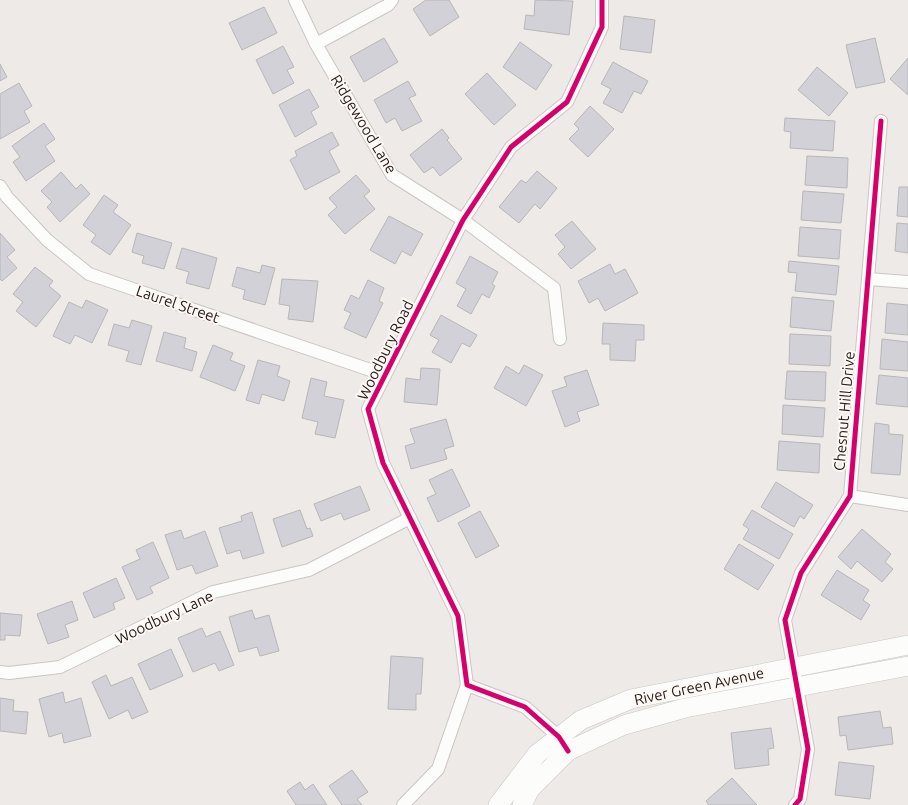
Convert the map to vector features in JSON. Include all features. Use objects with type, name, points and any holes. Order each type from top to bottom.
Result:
[{"type":"street","name":"Ridgewood Lane","points":[[295,0],[316,44],[392,175],[463,220],[554,288],[560,339]]},
{"type":"street","points":[[316,44],[388,5],[392,0]]},
{"type":"street","name":"Woodbury Road","points":[[467,685],[458,616],[383,463],[368,409],[463,220],[511,147],[567,102],[602,27],[602,0]]},
{"type":"street","name":"Chesnut Hill Drive","points":[[795,805],[800,799],[808,749],[795,666],[785,620],[801,573],[850,496],[881,121]]},
{"type":"street","name":"Laurel Street","points":[[0,186],[7,197],[47,240],[89,274],[385,375]]},
{"type":"street","points":[[868,279],[908,282]]},
{"type":"street","points":[[850,496],[908,504]]},
{"type":"street","name":"Woodbury Lane","points":[[0,672],[9,673],[60,667],[213,592],[309,570],[410,518]]},
{"type":"street","name":"River Green Avenue","points":[[522,805],[530,788],[581,720],[631,699],[908,645]]},
{"type":"street","name":"River Green Avenue","points":[[498,805],[537,754],[564,744],[685,708],[908,666]]},
{"type":"street","points":[[402,805],[438,769],[467,685],[525,707],[564,744]]},
{"type":"building","points":[[426,0],[449,0],[459,17],[430,36],[413,9]]},
{"type":"building","points":[[535,0],[573,1],[569,35],[524,29],[526,15],[534,16]]},
{"type":"building","points":[[264,7],[277,33],[242,50],[229,23]]},
{"type":"building","points":[[624,16],[655,20],[651,53],[620,49]]},
{"type":"building","points":[[384,38],[398,62],[364,82],[350,57]]},
{"type":"building","points":[[875,38],[885,82],[856,88],[846,45]]},
{"type":"building","points":[[520,42],[552,65],[536,90],[503,67]]},
{"type":"building","points":[[283,46],[294,67],[287,70],[294,83],[273,94],[256,60]]},
{"type":"building","points":[[908,58],[908,95],[890,79]]},
{"type":"building","points":[[613,62],[648,81],[641,94],[634,91],[622,113],[603,103],[611,89],[601,84]]},
{"type":"building","points":[[0,64],[7,77],[0,81]]},
{"type":"building","points":[[817,67],[848,93],[829,116],[798,90]]},
{"type":"building","points":[[487,73],[516,105],[494,125],[465,94]]},
{"type":"building","points":[[408,81],[416,95],[409,98],[422,121],[402,131],[395,118],[386,123],[374,100]]},
{"type":"building","points":[[19,83],[32,106],[24,111],[30,122],[0,139],[0,94]]},
{"type":"building","points":[[309,89],[319,107],[311,112],[317,124],[295,137],[279,105]]},
{"type":"building","points":[[590,106],[614,129],[588,157],[569,139],[579,129],[574,124]]},
{"type":"building","points":[[785,118],[835,121],[833,151],[790,148],[791,132],[784,131]]},
{"type":"building","points":[[44,123],[55,139],[45,146],[55,161],[26,181],[13,162],[20,157],[12,146]]},
{"type":"building","points":[[442,129],[449,138],[447,140],[462,159],[440,176],[433,167],[424,173],[410,155]]},
{"type":"building","points":[[332,132],[339,145],[329,151],[340,172],[305,190],[290,160],[297,156],[295,151]]},
{"type":"building","points":[[807,156],[848,158],[847,188],[805,185]]},
{"type":"building","points":[[537,171],[557,188],[540,209],[535,204],[519,223],[499,207],[521,180],[526,183]]},
{"type":"building","points":[[61,172],[76,189],[81,184],[90,194],[60,222],[47,207],[52,202],[41,191]]},
{"type":"building","points":[[356,175],[370,191],[364,196],[375,209],[345,234],[328,215],[337,207],[329,198]]},
{"type":"building","points":[[899,187],[908,187],[908,217],[897,216]]},
{"type":"building","points":[[803,191],[844,194],[841,223],[801,220]]},
{"type":"building","points":[[104,195],[118,205],[113,212],[131,225],[110,255],[91,242],[96,235],[83,225]]},
{"type":"building","points":[[389,216],[423,234],[411,256],[402,251],[395,264],[370,250]]},
{"type":"building","points":[[572,221],[596,249],[571,269],[558,254],[565,247],[555,235]]},
{"type":"building","points":[[897,223],[908,224],[908,253],[895,251]]},
{"type":"building","points":[[800,227],[841,230],[839,259],[798,256]]},
{"type":"building","points":[[0,233],[15,250],[7,257],[17,268],[2,281],[0,279]]},
{"type":"building","points":[[137,233],[172,243],[164,269],[142,263],[144,256],[132,252]]},
{"type":"building","points":[[182,248],[217,258],[209,289],[186,283],[189,272],[176,268]]},
{"type":"building","points":[[470,256],[498,272],[492,284],[495,286],[489,298],[482,294],[471,314],[457,306],[466,289],[456,283]]},
{"type":"building","points":[[789,261],[839,266],[836,295],[795,291],[797,273],[788,272]]},
{"type":"building","points":[[610,264],[615,274],[625,269],[638,293],[605,311],[598,298],[589,303],[578,281]]},
{"type":"building","points":[[262,265],[275,268],[265,305],[243,299],[245,290],[232,286],[237,267],[260,273]]},
{"type":"building","points":[[35,267],[53,281],[49,286],[61,296],[36,327],[16,311],[23,302],[13,294]]},
{"type":"building","points":[[282,279],[318,281],[313,322],[288,319],[290,306],[279,304]]},
{"type":"building","points":[[368,280],[384,288],[379,301],[383,303],[366,338],[344,328],[351,313],[344,310],[351,295],[359,299]]},
{"type":"building","points":[[792,297],[834,301],[831,331],[790,327]]},
{"type":"building","points":[[86,300],[108,310],[92,343],[75,335],[70,344],[53,336],[69,302],[82,308]]},
{"type":"building","points":[[887,303],[908,305],[908,335],[885,333]]},
{"type":"building","points":[[441,315],[477,335],[470,347],[462,343],[451,363],[432,352],[439,340],[430,335]]},
{"type":"building","points":[[132,320],[152,326],[141,365],[126,361],[129,351],[108,345],[114,324],[129,328]]},
{"type":"building","points":[[603,323],[644,325],[644,340],[636,340],[635,361],[610,360],[610,344],[602,344]]},
{"type":"building","points":[[164,332],[186,338],[184,348],[197,352],[192,371],[156,361]]},
{"type":"building","points":[[790,334],[831,336],[830,366],[789,364]]},
{"type":"building","points":[[882,339],[908,342],[908,371],[880,369]]},
{"type":"building","points":[[213,345],[233,353],[230,360],[245,366],[235,391],[200,377]]},
{"type":"building","points":[[258,360],[280,366],[277,376],[290,381],[284,401],[262,394],[259,404],[246,400]]},
{"type":"building","points":[[524,365],[543,375],[526,406],[494,388],[506,366],[519,374]]},
{"type":"building","points":[[421,368],[440,369],[437,405],[404,402],[406,378],[420,380]]},
{"type":"building","points":[[587,370],[599,405],[577,412],[580,421],[565,427],[552,391],[567,386],[564,377]]},
{"type":"building","points":[[787,371],[826,372],[825,401],[785,399]]},
{"type":"building","points":[[879,375],[908,378],[908,407],[876,404]]},
{"type":"building","points":[[311,378],[327,382],[324,396],[344,400],[335,438],[315,434],[318,422],[302,418]]},
{"type":"building","points":[[783,405],[825,408],[823,437],[782,434]]},
{"type":"building","points":[[446,419],[454,446],[444,449],[447,459],[411,469],[405,446],[415,443],[410,429]]},
{"type":"building","points":[[875,423],[889,425],[889,434],[903,435],[900,475],[871,473]]},
{"type":"building","points":[[779,441],[820,444],[819,473],[777,470]]},
{"type":"building","points":[[452,469],[470,506],[438,522],[427,498],[436,494],[429,480]]},
{"type":"building","points":[[776,482],[813,505],[804,519],[800,516],[794,527],[761,507]]},
{"type":"building","points":[[360,486],[370,510],[344,520],[341,513],[321,521],[314,504]]},
{"type":"building","points":[[300,510],[307,529],[310,528],[313,536],[282,547],[273,519]]},
{"type":"building","points":[[752,510],[793,534],[779,559],[743,539],[749,529],[743,525]]},
{"type":"building","points":[[480,511],[499,546],[476,558],[458,523]]},
{"type":"building","points":[[252,512],[264,553],[243,559],[240,550],[227,554],[219,528],[242,521],[241,516]]},
{"type":"building","points":[[862,529],[891,554],[885,562],[893,569],[882,582],[857,561],[851,569],[838,557]]},
{"type":"building","points":[[181,530],[184,539],[205,531],[218,566],[196,574],[192,565],[177,570],[165,535]]},
{"type":"building","points":[[153,542],[169,578],[150,587],[153,593],[137,600],[122,567],[140,559],[136,550]]},
{"type":"building","points":[[739,544],[774,565],[758,590],[724,569]]},
{"type":"building","points":[[837,570],[869,590],[863,600],[870,605],[861,620],[821,595]]},
{"type":"building","points":[[116,578],[125,598],[113,603],[115,609],[94,618],[83,593]]},
{"type":"building","points":[[72,601],[78,620],[65,625],[69,637],[48,644],[37,614]]},
{"type":"building","points":[[252,610],[255,619],[269,615],[279,651],[260,656],[257,647],[239,652],[229,617]]},
{"type":"building","points":[[0,613],[22,615],[20,636],[5,635],[5,640],[0,640]]},
{"type":"building","points":[[202,628],[206,637],[220,631],[234,665],[219,671],[215,663],[193,672],[178,638]]},
{"type":"building","points":[[171,649],[183,676],[150,690],[138,664]]},
{"type":"building","points":[[391,656],[423,658],[421,694],[416,694],[416,710],[388,709]]},
{"type":"building","points":[[106,675],[111,686],[132,677],[148,712],[132,719],[128,710],[109,719],[92,682]]},
{"type":"building","points":[[63,692],[65,703],[81,698],[91,736],[64,743],[62,733],[49,737],[39,699]]},
{"type":"building","points":[[0,698],[14,700],[13,711],[28,712],[26,734],[0,731]]},
{"type":"building","points":[[880,711],[883,728],[891,727],[893,744],[848,750],[846,735],[840,736],[838,717]]},
{"type":"building","points":[[771,728],[774,748],[768,749],[769,765],[735,769],[731,733]]},
{"type":"building","points":[[839,762],[874,766],[870,799],[835,795]]},
{"type":"building","points":[[352,770],[368,792],[357,799],[362,805],[342,805],[329,786]]},
{"type":"building","points":[[732,778],[757,805],[709,805],[706,801]]},
{"type":"building","points":[[300,782],[305,790],[313,784],[327,805],[296,805],[287,791]]},
{"type":"cycle path","points":[[568,751],[559,737],[525,707],[467,685],[458,616],[383,463],[368,409],[463,220],[511,147],[567,102],[602,27],[602,0]]},
{"type":"cycle path","points":[[795,805],[800,799],[808,749],[785,620],[801,573],[850,496],[881,121]]}]
